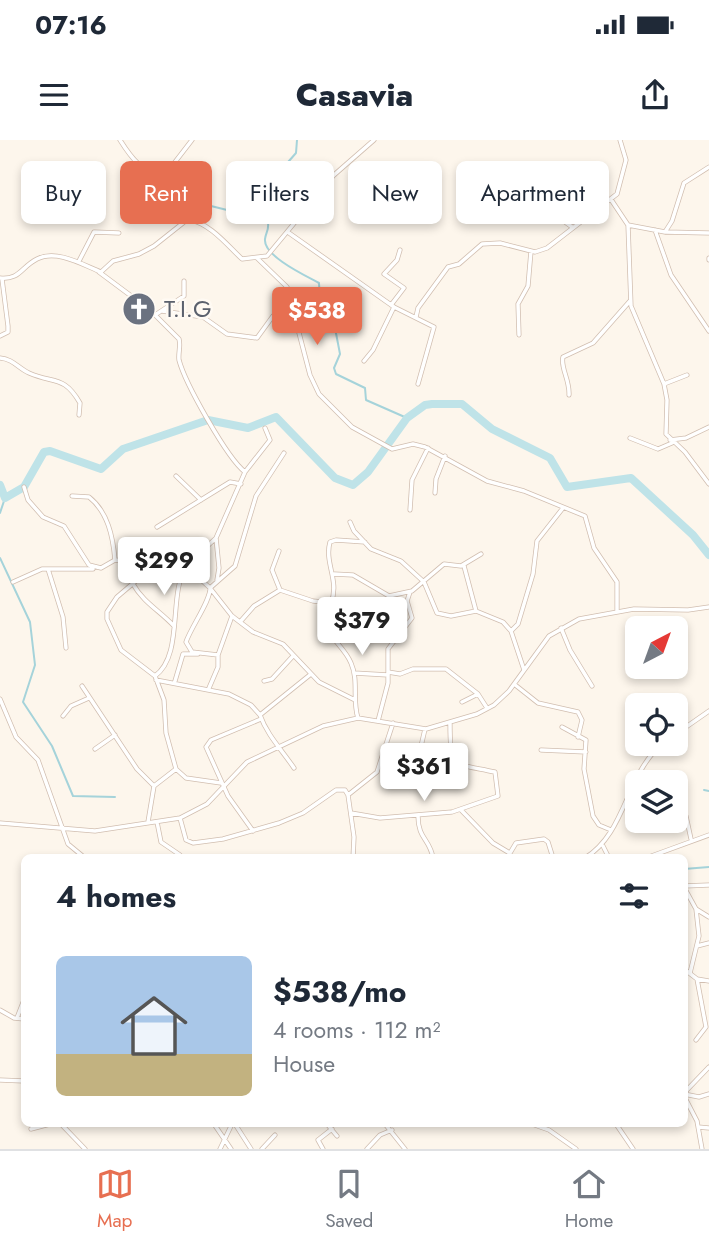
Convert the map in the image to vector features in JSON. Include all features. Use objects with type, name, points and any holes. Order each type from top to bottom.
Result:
[{"type":"street","points":[[120,140],[131,157],[157,176],[166,175],[173,168],[192,140]]},
{"type":"street","points":[[334,177],[374,140]]},
{"type":"street","points":[[415,317],[418,308],[448,267],[459,264],[482,244],[500,243],[531,251],[547,248],[612,201],[625,173],[624,147],[620,140]]},
{"type":"street","points":[[665,232],[672,221],[684,183],[709,167]]},
{"type":"street","points":[[612,201],[628,226],[633,314],[664,384],[667,400],[665,426],[671,441],[685,452],[709,484]]},
{"type":"street","points":[[99,272],[118,259],[146,251],[188,219],[203,225],[223,239],[242,259],[272,253],[295,224]]},
{"type":"street","points":[[567,224],[572,228]]},
{"type":"street","points":[[628,226],[665,232],[709,233]]},
{"type":"street","points":[[655,230],[671,275],[709,331]]},
{"type":"street","points":[[79,261],[94,232],[119,233]]},
{"type":"street","points":[[289,233],[393,306],[432,325],[435,330],[418,384]]},
{"type":"street","points":[[364,361],[373,350],[404,288],[384,274],[397,260],[400,250]]},
{"type":"street","points":[[519,335],[518,304],[528,286],[531,251]]},
{"type":"street","points":[[0,336],[8,332],[1,279],[19,276],[43,257],[79,261],[99,272],[155,315],[179,339],[181,364],[202,407],[233,460],[245,472]]},
{"type":"street","points":[[257,258],[283,280],[319,394],[345,421],[392,449],[413,444],[428,448],[487,481],[524,491],[588,520],[594,548],[617,582],[617,611]]},
{"type":"street","points":[[155,315],[184,296],[184,281]]},
{"type":"street","points":[[569,395],[569,379],[562,365],[562,357],[593,343],[632,299]]},
{"type":"street","points":[[162,311],[202,317],[227,334],[257,338],[273,316],[293,315]]},
{"type":"street","points":[[0,358],[15,363],[29,373],[65,383],[80,403],[79,415]]},
{"type":"street","points":[[664,384],[687,376]]},
{"type":"street","points":[[630,438],[658,449],[671,441],[686,438],[709,427]]},
{"type":"street","points":[[156,678],[163,668],[176,627],[177,583],[186,566],[216,538],[245,472],[270,440],[265,428]]},
{"type":"street","points":[[411,510],[412,480],[428,448]]},
{"type":"street","points":[[198,654],[186,642],[195,619],[209,599],[210,588],[235,566],[256,496],[284,453]]},
{"type":"street","points":[[435,493],[436,479],[445,456]]},
{"type":"street","points":[[176,476],[201,500]]},
{"type":"street","points":[[157,527],[230,482],[241,484]]},
{"type":"street","points":[[24,487],[29,500],[43,517],[64,526],[84,559],[95,569]]},
{"type":"street","points":[[72,496],[89,497],[101,508],[111,534],[115,560]]},
{"type":"street","points":[[511,631],[518,624],[533,574],[537,541],[563,508]]},
{"type":"street","points":[[350,522],[354,531],[375,552],[401,561],[425,582],[437,613],[451,616],[476,611],[503,622],[511,631],[524,670]]},
{"type":"street","points":[[216,538],[219,568],[217,580]]},
{"type":"street","points":[[358,718],[354,673],[350,660],[326,625],[334,574],[328,552],[330,542],[365,542]]},
{"type":"street","points":[[279,551],[272,570],[280,590],[313,601],[331,603]]},
{"type":"street","points":[[334,574],[353,575],[385,596],[410,592],[444,564],[463,565],[481,554]]},
{"type":"street","points":[[13,582],[48,569],[95,569],[115,560],[186,566],[210,588],[232,617],[283,644],[318,682],[355,700]]},
{"type":"street","points":[[151,562],[110,607],[107,619],[121,650],[156,678],[208,688],[240,698],[261,717],[264,728],[294,768]]},
{"type":"street","points":[[463,565],[476,611]]},
{"type":"street","points":[[48,569],[63,617],[66,648]]},
{"type":"street","points":[[133,584],[140,598],[160,610],[176,627]]},
{"type":"street","points":[[240,623],[254,606],[280,590]]},
{"type":"street","points":[[378,721],[388,673],[390,645],[412,618],[407,597],[410,592]]},
{"type":"street","points":[[0,823],[105,831],[180,818],[201,808],[221,784],[243,765],[323,726],[358,718],[426,729],[487,709],[498,702],[514,684],[540,646],[561,628],[579,619],[617,611],[709,607]]},
{"type":"street","points":[[208,688],[220,662],[218,655],[232,617]]},
{"type":"street","points":[[561,628],[570,650],[592,687]]},
{"type":"street","points":[[175,681],[183,654],[218,655]]},
{"type":"street","points":[[264,681],[272,680],[293,656]]},
{"type":"street","points":[[354,673],[400,674],[414,669],[446,669],[478,694],[487,709]]},
{"type":"street","points":[[253,831],[221,784],[207,744],[261,717],[311,674]]},
{"type":"street","points":[[156,678],[164,700],[166,733],[176,769],[186,778],[221,784]]},
{"type":"street","points":[[514,684],[538,703],[578,712],[582,720],[578,737]]},
{"type":"street","points":[[82,686],[137,769],[153,786]]},
{"type":"street","points":[[462,702],[478,694]]},
{"type":"street","points":[[63,716],[71,706],[89,698]]},
{"type":"street","points":[[0,699],[16,737],[38,760],[68,844],[80,854]]},
{"type":"street","points":[[688,726],[709,711]]},
{"type":"street","points":[[348,795],[377,772],[393,723]]},
{"type":"street","points":[[351,813],[380,818],[418,815],[460,809],[498,796],[495,772],[464,768],[455,761],[450,746],[450,723]]},
{"type":"street","points":[[562,727],[586,740],[584,769],[593,816],[599,825],[611,830]]},
{"type":"street","points":[[416,768],[426,729]]},
{"type":"street","points":[[95,749],[115,735]]},
{"type":"street","points":[[541,750],[586,752]]},
{"type":"street","points":[[148,822],[153,786],[176,769]]},
{"type":"street","points":[[180,818],[186,840],[193,843],[223,839],[303,813],[336,789],[345,790],[351,813],[353,854]]},
{"type":"street","points":[[591,854],[603,846],[625,803]]},
{"type":"street","points":[[460,809],[506,854]]},
{"type":"street","points":[[418,815],[419,834],[432,849],[433,854]]},
{"type":"street","points":[[688,819],[691,839]]},
{"type":"street","points":[[158,822],[161,842],[179,854]]},
{"type":"street","points":[[655,854],[691,839],[709,835]]},
{"type":"street","points":[[508,854],[520,842],[544,839],[548,842],[552,854]]},
{"type":"street","points":[[603,846],[607,854]]},
{"type":"street","points":[[688,888],[709,885]]},
{"type":"street","points":[[688,895],[696,909],[697,946],[690,973],[697,979],[709,981]]},
{"type":"street","points":[[696,909],[709,917]]},
{"type":"street","points":[[697,946],[709,943]]},
{"type":"street","points":[[696,1040],[706,1029],[697,979]]},
{"type":"street","points":[[17,1018],[21,1008]]},
{"type":"street","points":[[0,1010],[21,1019]]},
{"type":"street","points":[[688,1090],[709,1067]]},
{"type":"street","points":[[0,1080],[21,1081]]},
{"type":"street","points":[[688,1095],[701,1097],[709,1094]]},
{"type":"street","points":[[688,1103],[698,1127],[702,1149]]},
{"type":"street","points":[[31,1129],[39,1127]]},
{"type":"street","points":[[64,1127],[85,1149]]},
{"type":"street","points":[[216,1127],[231,1149]]},
{"type":"street","points":[[220,1149],[231,1127]]},
{"type":"street","points":[[235,1127],[251,1149]]},
{"type":"street","points":[[388,1127],[405,1149]]},
{"type":"street","points":[[540,1127],[576,1149]]},
{"type":"street","points":[[618,1127],[633,1149]]},
{"type":"street","points":[[698,1127],[709,1128]]},
{"type":"street","points":[[323,1149],[318,1140],[332,1129],[337,1136]]},
{"type":"street","points":[[367,1149],[380,1135],[392,1130]]},
{"type":"street","points":[[262,1149],[275,1135]]},
{"type":"street","points":[[563,1149],[565,1143]]},
{"type":"waterway","points":[[212,206],[239,213],[253,202],[296,153],[297,140]]},
{"type":"waterway","points":[[268,224],[265,239],[271,252],[286,265],[319,283],[321,320],[335,328],[340,354],[334,368],[336,374],[365,388],[366,400],[407,418]]},
{"type":"waterway","points":[[0,485],[5,498],[24,487],[44,452],[50,451],[101,469],[123,449],[208,420],[248,428],[276,417],[335,478],[353,485],[368,472],[407,418],[425,405],[462,404],[492,429],[550,458],[567,487],[631,478],[693,535],[709,555]]},
{"type":"waterway","points":[[0,513],[5,498]]},
{"type":"waterway","points":[[0,558],[30,622],[35,665],[23,702],[52,746],[73,796],[115,797]]},
{"type":"waterway","points":[[704,790],[709,791]]},
{"type":"waterway","points":[[688,869],[709,867]]},
{"type":"place","name":"T.I.G","points":[[139,309]]}]
